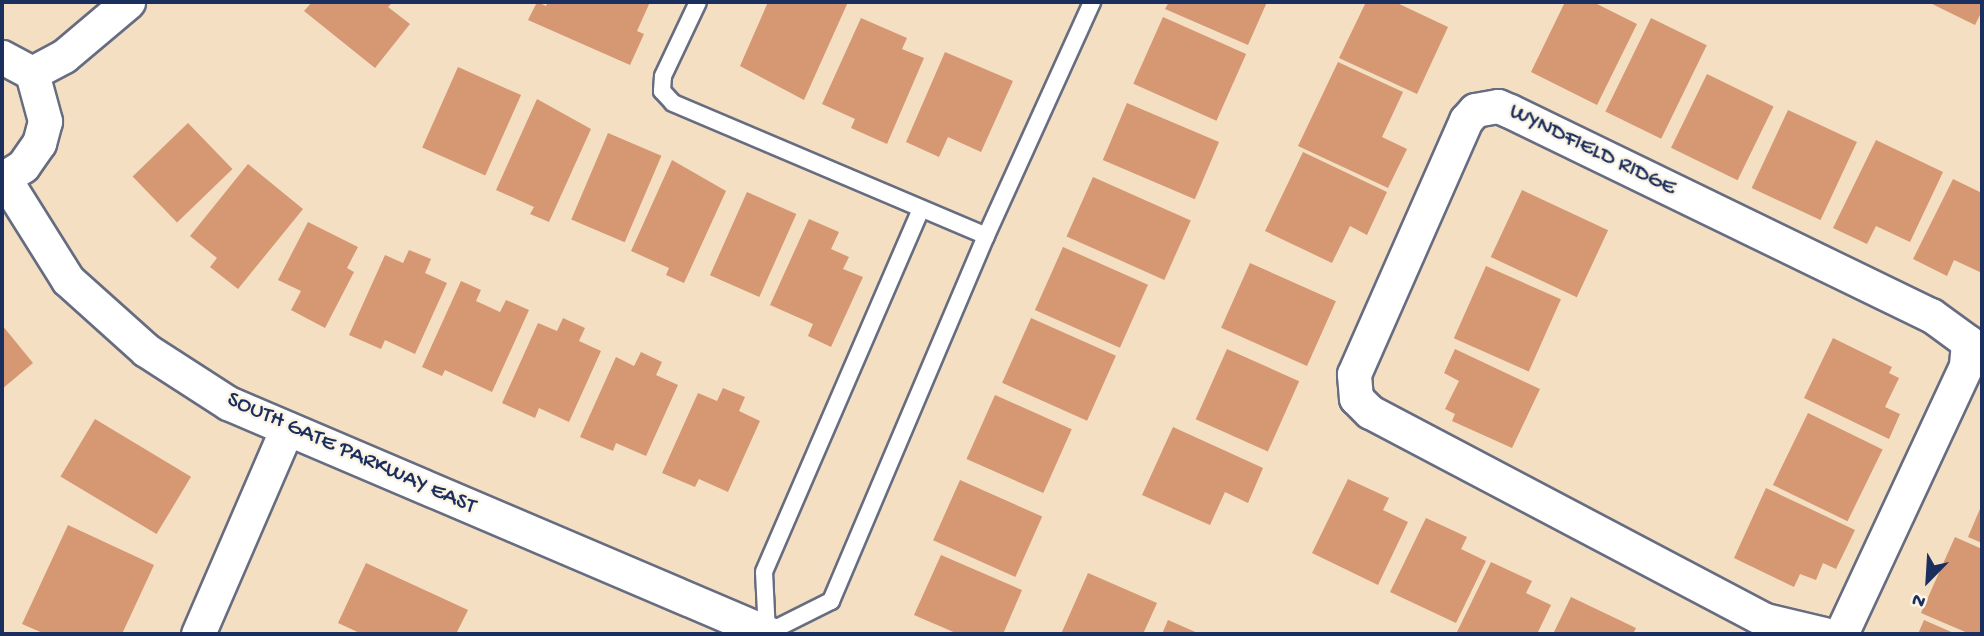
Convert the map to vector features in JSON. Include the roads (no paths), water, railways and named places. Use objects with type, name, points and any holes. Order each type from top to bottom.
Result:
[{"type":"street","points":[[32,73],[64,55],[128,2]]},
{"type":"street","points":[[2,57],[32,73],[45,121],[39,143],[23,166],[3,178]]},
{"type":"street","name":"WYNDFIELD RIDGE","points":[[1824,634],[1758,627],[1370,412],[1356,398],[1354,374],[1466,120],[1475,110],[1498,106],[1521,116],[1931,316],[1968,342],[1966,366],[1841,634]]},
{"type":"street","name":"SOUTH GATE PARKWAY EAST","points":[[3,178],[68,280],[146,350],[228,403],[768,634]]},
{"type":"street","points":[[198,634],[288,428]]},
{"type":"lane","points":[[698,2],[663,76],[662,91],[673,103],[986,236]]},
{"type":"lane","points":[[921,209],[764,572],[768,634],[831,601],[986,236],[1092,2]]}]
